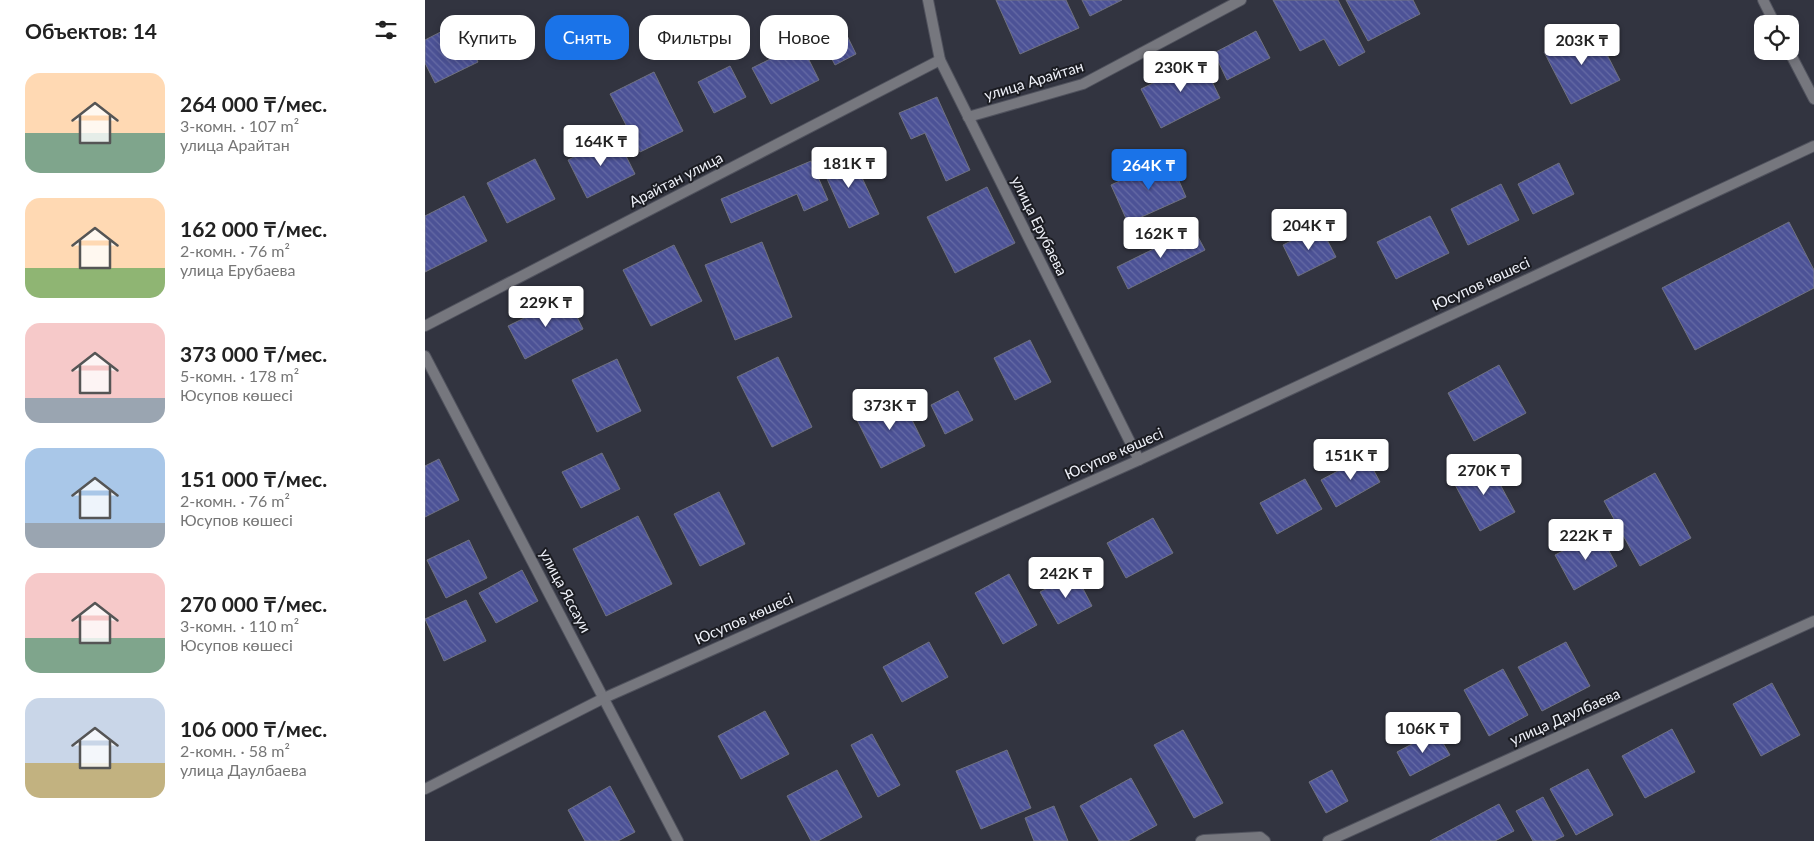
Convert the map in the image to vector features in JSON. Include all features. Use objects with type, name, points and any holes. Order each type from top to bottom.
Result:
[{"type":"street","name":"улица Ерубаева","points":[[928,0],[940,60],[1139,460]]},
{"type":"street","name":"улица Арайтан","points":[[968,117],[1083,84],[1241,0]]},
{"type":"street","points":[[1763,0],[1770,15]]},
{"type":"street","name":"Арайтан улица","points":[[425,326],[940,60]]},
{"type":"street","points":[[1794,60],[1814,99]]},
{"type":"street","name":"Юсупов көшесі","points":[[425,789],[604,698],[1139,460],[1814,146]]},
{"type":"street","name":"улица Яссауи","points":[[425,356],[678,841]]},
{"type":"street","name":"улица Даулбаева","points":[[1328,841],[1814,621]]},
{"type":"street","points":[[1201,841],[1260,838],[1265,841]]},
{"type":"building","points":[[996,0],[1066,0],[1079,28],[1020,54]]},
{"type":"building","points":[[1082,0],[1122,0],[1090,16]]},
{"type":"building","points":[[1273,0],[1338,0],[1365,52],[1339,66],[1324,39],[1300,51]]},
{"type":"building","points":[[1346,0],[1413,0],[1420,14],[1368,41]]},
{"type":"building","points":[[1593,27],[1620,80],[1571,104],[1544,52]]},
{"type":"building","points":[[1256,31],[1270,58],[1227,80],[1214,53]]},
{"type":"building","points":[[440,32],[440,60],[477,60],[478,62],[435,83],[425,63],[425,40]]},
{"type":"building","points":[[848,38],[856,54],[848,58]]},
{"type":"building","points":[[1201,59],[1220,98],[1161,128],[1141,89]]},
{"type":"building","points":[[768,60],[809,60],[819,80],[771,104],[752,68]]},
{"type":"building","points":[[832,60],[845,60],[835,65]]},
{"type":"building","points":[[730,66],[746,97],[714,113],[698,82]]},
{"type":"building","points":[[654,72],[683,131],[640,152],[610,94]]},
{"type":"building","points":[[937,97],[970,170],[946,181],[925,133],[911,139],[899,113]]},
{"type":"building","points":[[616,136],[635,174],[587,198],[568,160]]},
{"type":"building","points":[[849,150],[879,214],[849,228],[820,163]]},
{"type":"building","points":[[1169,158],[1186,197],[1128,223],[1111,185]]},
{"type":"building","points":[[535,159],[555,199],[507,223],[487,183]]},
{"type":"building","points":[[811,161],[828,200],[804,211],[797,194],[731,223],[721,199]]},
{"type":"building","points":[[1559,163],[1574,194],[1533,214],[1518,184]]},
{"type":"building","points":[[1501,184],[1519,220],[1468,245],[1451,209]]},
{"type":"building","points":[[987,187],[1015,243],[955,273],[927,217]]},
{"type":"building","points":[[464,196],[487,241],[425,272],[425,216]]},
{"type":"building","points":[[1430,216],[1449,253],[1396,279],[1377,242]]},
{"type":"building","points":[[1789,222],[1814,270],[1814,288],[1695,350],[1662,288]]},
{"type":"building","points":[[1320,226],[1336,257],[1298,276],[1283,245]]},
{"type":"building","points":[[1194,229],[1205,250],[1128,289],[1117,267]]},
{"type":"building","points":[[762,242],[792,317],[735,340],[705,265]]},
{"type":"building","points":[[674,245],[702,301],[651,326],[623,270]]},
{"type":"building","points":[[567,297],[583,329],[525,359],[508,326]]},
{"type":"building","points":[[1030,340],[1051,382],[1015,400],[994,358]]},
{"type":"building","points":[[778,357],[812,427],[772,447],[737,377]]},
{"type":"building","points":[[617,359],[641,411],[597,432],[572,380]]},
{"type":"building","points":[[1499,365],[1526,413],[1474,441],[1448,393]]},
{"type":"building","points":[[958,391],[973,420],[945,434],[931,405]]},
{"type":"building","points":[[899,394],[925,446],[881,468],[855,416]]},
{"type":"building","points":[[602,453],[620,489],[581,508],[562,472]]},
{"type":"building","points":[[1366,456],[1380,482],[1336,507],[1321,480]]},
{"type":"building","points":[[439,459],[459,500],[425,517],[425,466]]},
{"type":"building","points":[[1488,462],[1515,512],[1480,531],[1453,481]]},
{"type":"building","points":[[1655,473],[1691,538],[1640,566],[1604,501]]},
{"type":"building","points":[[1305,479],[1322,509],[1277,534],[1260,503]]},
{"type":"building","points":[[719,492],[745,544],[700,566],[674,514]]},
{"type":"building","points":[[638,516],[672,584],[606,616],[573,549]]},
{"type":"building","points":[[1153,518],[1173,553],[1126,578],[1107,543]]},
{"type":"building","points":[[1599,532],[1617,566],[1574,590],[1555,555]]},
{"type":"building","points":[[469,540],[487,578],[446,598],[427,560]]},
{"type":"building","points":[[522,570],[538,601],[496,623],[479,593]]},
{"type":"building","points":[[1075,573],[1092,606],[1058,624],[1040,592]]},
{"type":"building","points":[[1009,574],[1037,625],[1003,644],[975,593]]},
{"type":"building","points":[[466,600],[486,641],[444,661],[425,619]]},
{"type":"building","points":[[929,642],[948,677],[902,702],[883,667]]},
{"type":"building","points":[[1566,642],[1590,686],[1542,711],[1518,667]]},
{"type":"building","points":[[1503,669],[1528,715],[1489,736],[1464,690]]},
{"type":"building","points":[[1772,683],[1800,735],[1761,756],[1733,704]]},
{"type":"building","points":[[765,711],[789,754],[741,779],[718,736]]},
{"type":"building","points":[[1672,729],[1695,772],[1645,798],[1622,756]]},
{"type":"building","points":[[1183,730],[1223,803],[1194,818],[1154,745]]},
{"type":"building","points":[[1436,731],[1450,755],[1410,776],[1397,752]]},
{"type":"building","points":[[872,734],[900,785],[878,797],[851,745]]},
{"type":"building","points":[[1007,750],[1031,808],[981,829],[956,771]]},
{"type":"building","points":[[1588,769],[1613,815],[1576,835],[1550,789]]},
{"type":"building","points":[[837,770],[862,817],[818,841],[811,841],[787,796]]},
{"type":"building","points":[[1332,770],[1348,801],[1326,813],[1309,782]]},
{"type":"building","points":[[1131,778],[1157,825],[1128,841],[1099,841],[1080,806]]},
{"type":"building","points":[[610,786],[635,832],[618,841],[585,841],[568,810]]},
{"type":"building","points":[[1543,797],[1564,836],[1554,841],[1533,841],[1516,811]]},
{"type":"building","points":[[1499,804],[1514,831],[1495,841],[1430,841]]},
{"type":"building","points":[[1054,806],[1068,841],[1034,841],[1025,818]]}]
